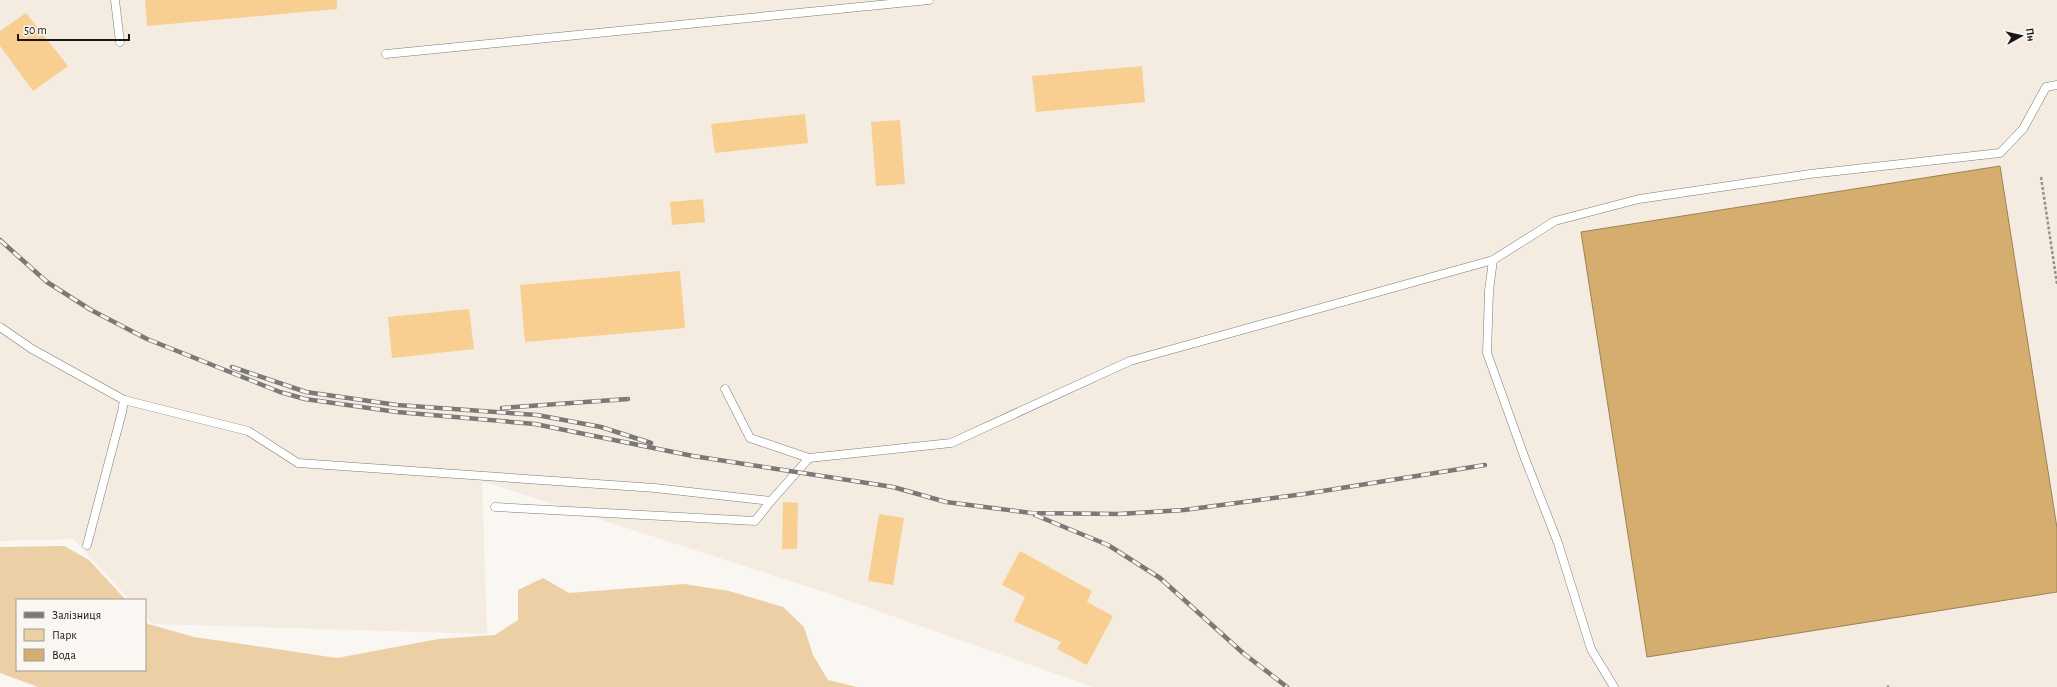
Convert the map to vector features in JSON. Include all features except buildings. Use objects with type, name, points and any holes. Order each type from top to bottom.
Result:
[{"type":"lane","points":[[115,0],[120,42]]},
{"type":"lane","points":[[386,54],[929,0]]},
{"type":"lane","points":[[725,389],[750,438],[809,458],[951,443],[1130,361],[1492,260],[1555,221],[1639,199],[1810,174],[2000,153],[2023,129],[2046,87],[2057,85]]},
{"type":"lane","points":[[1492,260],[1489,291],[1487,353],[1524,456],[1558,543],[1591,649],[1614,687]]},
{"type":"lane","points":[[0,328],[32,349],[124,400],[248,431],[298,463],[655,488],[771,501]]},
{"type":"lane","points":[[87,545],[124,400]]},
{"type":"lane","points":[[495,507],[755,521],[809,458]]},
{"type":"path","points":[[2041,177],[2057,284]]},
{"type":"shaded area","points":[[0,0],[2057,0],[2057,687],[1093,687],[827,593],[482,481],[487,634],[152,624],[146,617],[146,599],[129,599],[73,539],[0,541]]},
{"type":"green space","points":[[64,546],[89,560],[125,599],[16,599],[16,671],[146,671],[146,622],[148,624],[194,637],[337,658],[438,639],[495,635],[518,620],[518,590],[543,578],[569,593],[684,584],[729,591],[783,607],[804,627],[813,655],[828,680],[857,687],[38,687],[0,673],[0,547]]},
{"type":"water","points":[[2000,166],[2057,528],[2057,592],[1647,657],[1581,232]]},
{"type":"railway","points":[[0,240],[47,282],[91,310],[147,339],[280,392],[305,399],[397,412],[535,424],[693,456],[893,487],[946,502],[1031,513],[1119,514],[1184,510],[1304,494],[1485,465]]},
{"type":"railway","points":[[232,367],[306,392],[397,405],[537,415],[601,427],[651,443]]},
{"type":"railway","points":[[502,408],[628,399]]},
{"type":"railway","points":[[1035,515],[1108,545],[1160,578],[1243,653],[1287,687]]}]
